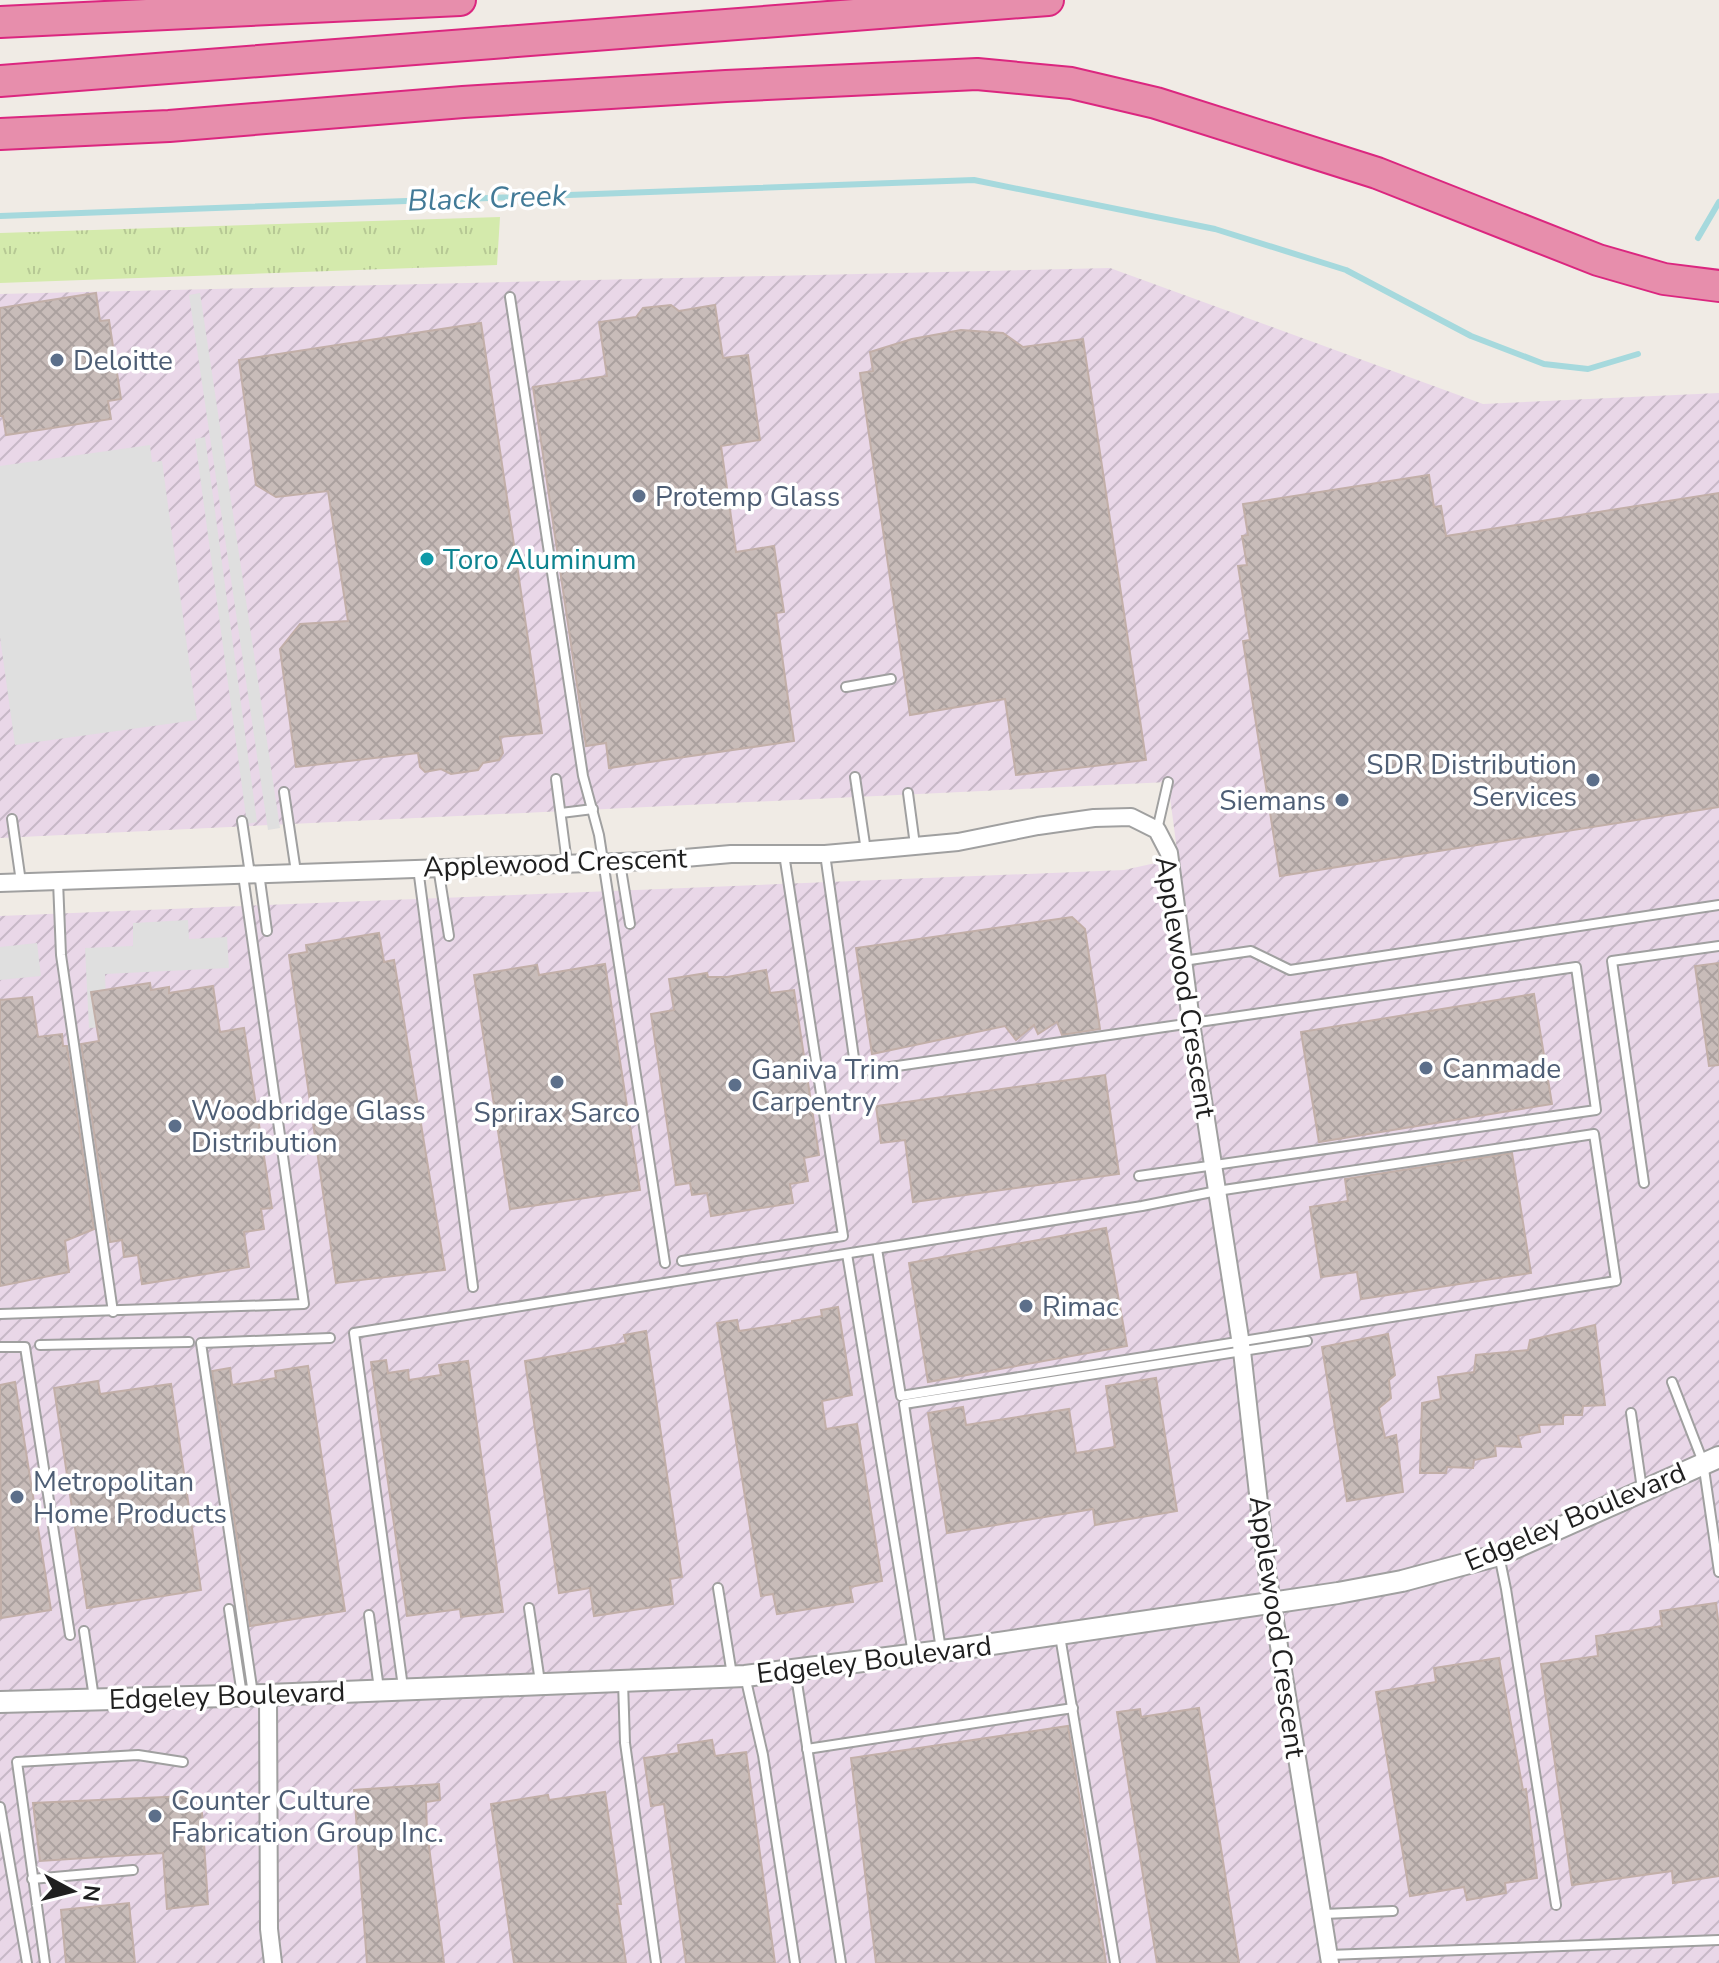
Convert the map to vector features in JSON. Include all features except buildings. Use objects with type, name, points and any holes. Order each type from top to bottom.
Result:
[{"type":"highway","points":[[0,22],[460,0]]},
{"type":"highway","points":[[0,81],[1048,0]]},
{"type":"highway","points":[[0,134],[169,126],[463,102],[977,74],[1071,83],[1156,103],[1377,173],[1598,260],[1664,279],[1719,286]]},
{"type":"street","name":"Applewood Crescent","points":[[0,883],[612,862],[731,854],[825,854],[958,842],[1094,818],[1131,817],[1157,830],[1169,853],[1241,1346],[1271,1602],[1330,1959]]},
{"type":"street","name":"Edgeley Boulevard","points":[[0,1702],[739,1676],[941,1651],[1402,1581],[1499,1555],[1711,1460]]},
{"type":"street","points":[[254,1695],[273,1963]]},
{"type":"lane","points":[[510,297],[583,776],[630,924]]},
{"type":"lane","points":[[846,687],[891,679]]},
{"type":"lane","points":[[855,777],[866,851]]},
{"type":"lane","points":[[556,779],[567,863]]},
{"type":"lane","points":[[1157,830],[1168,782]]},
{"type":"lane","points":[[284,792],[296,872]]},
{"type":"lane","points":[[908,793],[915,846]]},
{"type":"lane","points":[[561,813],[593,809]]},
{"type":"lane","points":[[12,819],[21,882]]},
{"type":"lane","points":[[0,1314],[304,1304],[242,821]]},
{"type":"lane","points":[[682,1261],[843,1236],[784,854]]},
{"type":"lane","points":[[825,854],[856,1072],[1576,967],[1596,1110],[1139,1176]]},
{"type":"lane","points":[[612,862],[665,1263]]},
{"type":"lane","points":[[418,867],[473,1287]]},
{"type":"lane","points":[[438,867],[449,936]]},
{"type":"lane","points":[[250,874],[267,931]]},
{"type":"lane","points":[[58,881],[61,955],[113,1312]]},
{"type":"lane","points":[[1183,961],[1251,951],[1290,970],[1719,905]]},
{"type":"lane","points":[[1644,1183],[1612,961],[1719,946]]},
{"type":"lane","points":[[403,1688],[354,1333],[1142,1206],[1217,1191],[1594,1134],[1616,1281],[904,1404],[941,1651]]},
{"type":"lane","points":[[877,1249],[901,1396],[1241,1346],[1307,1341]]},
{"type":"lane","points":[[847,1254],[913,1654]]},
{"type":"lane","points":[[254,1695],[201,1343],[330,1338]]},
{"type":"lane","points":[[40,1345],[189,1342]]},
{"type":"lane","points":[[0,1347],[25,1347],[70,1635]]},
{"type":"lane","points":[[1672,1382],[1711,1460],[1719,1572]]},
{"type":"lane","points":[[1631,1413],[1642,1490]]},
{"type":"lane","points":[[1499,1555],[1556,1905]]},
{"type":"lane","points":[[718,1588],[739,1676],[763,1755],[795,1963]]},
{"type":"lane","points":[[529,1608],[540,1682]]},
{"type":"lane","points":[[229,1609],[254,1695]]},
{"type":"lane","points":[[369,1615],[379,1690]]},
{"type":"lane","points":[[84,1631],[94,1699]]},
{"type":"lane","points":[[1060,1634],[1115,1963]]},
{"type":"lane","points":[[795,1669],[841,1963]]},
{"type":"lane","points":[[623,1679],[625,1743],[656,1963]]},
{"type":"lane","points":[[807,1749],[1073,1708]]},
{"type":"lane","points":[[45,1963],[17,1762],[138,1755],[183,1762]]},
{"type":"lane","points":[[0,1807],[27,1963]]},
{"type":"lane","points":[[32,1879],[133,1870]]},
{"type":"lane","points":[[1324,1914],[1393,1911]]},
{"type":"lane","points":[[1330,1959],[1719,1940]]},
{"type":"shaded area","points":[[1110,268],[1483,404],[1719,393],[1719,1963],[0,1963],[0,916],[1124,870],[1178,858],[1168,782],[0,838],[0,294]]},
{"type":"shaded area","points":[[200,293],[280,828],[268,830],[189,295]]},
{"type":"shaded area","points":[[205,437],[257,822],[247,824],[195,439]]},
{"type":"shaded area","points":[[150,445],[152,462],[162,461],[197,720],[15,745],[0,637],[0,466]]},
{"type":"shaded area","points":[[188,920],[189,939],[227,937],[229,968],[105,974],[107,1027],[89,1028],[85,948],[133,946],[133,923]]},
{"type":"shaded area","points":[[37,943],[41,976],[0,980],[0,947]]},
{"type":"green space","points":[[500,217],[497,265],[0,283],[0,233]]},
{"type":"waterway","name":"Black Creek","points":[[0,216],[974,180],[1215,229],[1346,270],[1471,336],[1544,364],[1588,369],[1638,354]]},
{"type":"waterway","points":[[1698,238],[1719,202]]},
{"type":"place","name":"Deloitte","points":[[57,360]]},
{"type":"place","name":"Protemp Glass","points":[[639,496]]},
{"type":"place","name":"Toro Aluminum","points":[[427,559]]},
{"type":"place","name":"SDR Distribution Services","points":[[1593,780]]},
{"type":"place","name":"Siemans","points":[[1342,800]]},
{"type":"place","name":"Canmade","points":[[1426,1068]]},
{"type":"place","name":"Sprirax Sarco","points":[[557,1082]]},
{"type":"place","name":"Ganiva Trim Carpentry","points":[[735,1085]]},
{"type":"place","name":"Woodbridge Glass Distribution","points":[[175,1126]]},
{"type":"place","name":"Rimac","points":[[1026,1306]]},
{"type":"place","name":"Metropolitan Home Products","points":[[17,1497]]},
{"type":"place","name":"Counter Culture Fabrication Group Inc.","points":[[155,1816]]}]
